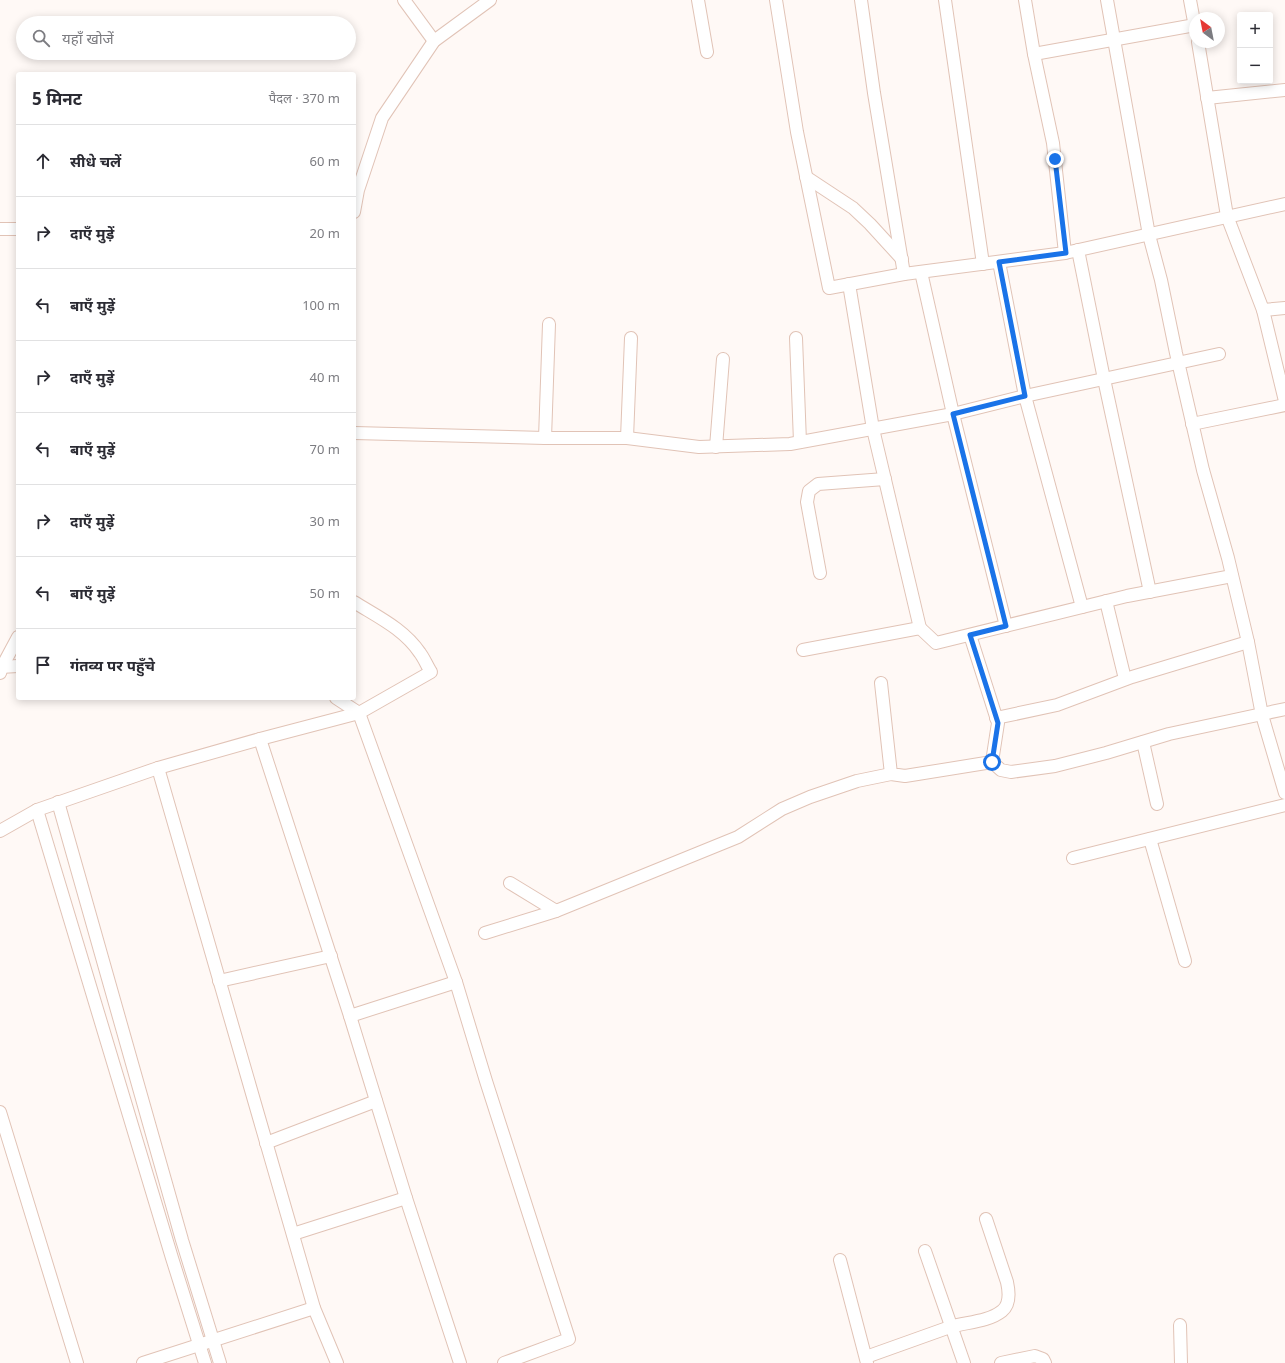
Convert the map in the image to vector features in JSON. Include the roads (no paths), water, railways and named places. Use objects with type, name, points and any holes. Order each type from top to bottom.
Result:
[{"type":"street","points":[[404,0],[434,41]]},
{"type":"street","points":[[356,191],[382,118],[434,41],[490,0]]},
{"type":"street","points":[[698,0],[707,52]]},
{"type":"street","points":[[776,0],[797,132],[829,288],[904,274],[1066,253],[1285,204]]},
{"type":"street","points":[[861,0],[874,93],[904,274]]},
{"type":"street","points":[[945,0],[983,264]]},
{"type":"street","points":[[1025,0],[1034,54],[1053,143],[1066,253]]},
{"type":"street","points":[[1107,0],[1149,235],[1161,280],[1203,470],[1232,576],[1248,642],[1262,715],[1285,793]]},
{"type":"street","points":[[1190,0],[1192,12]]},
{"type":"street","points":[[1034,54],[1189,27]]},
{"type":"street","points":[[1199,48],[1227,216],[1263,310],[1285,401]]},
{"type":"street","points":[[1207,98],[1285,90]]},
{"type":"street","points":[[806,177],[853,208],[902,259]]},
{"type":"street","points":[[0,229],[16,229]]},
{"type":"street","points":[[1078,250],[1150,592]]},
{"type":"street","points":[[999,262],[1025,396],[1082,607]]},
{"type":"street","points":[[921,272],[953,414],[1006,626]]},
{"type":"street","points":[[849,284],[873,429],[920,628],[936,643],[1082,607],[1232,576]]},
{"type":"street","points":[[1263,310],[1285,308]]},
{"type":"street","points":[[546,438],[549,324]]},
{"type":"street","points":[[627,438],[631,338]]},
{"type":"street","points":[[796,338],[800,442]]},
{"type":"street","points":[[356,433],[546,438],[627,438],[699,447],[790,444],[953,414],[1025,396],[1218,354]]},
{"type":"street","points":[[716,447],[723,359]]},
{"type":"street","points":[[1192,424],[1285,405]]},
{"type":"street","points":[[820,574],[807,502],[809,491],[818,484],[885,479]]},
{"type":"street","points":[[1106,602],[1125,679]]},
{"type":"street","points":[[0,831],[37,810],[158,768],[359,713],[431,672],[421,653],[408,638],[397,628],[356,603]]},
{"type":"street","points":[[803,650],[920,628]]},
{"type":"street","points":[[970,635],[998,723],[992,762]]},
{"type":"street","points":[[1,669],[16,641]]},
{"type":"street","points":[[996,718],[1057,705],[1125,679],[1248,642]]},
{"type":"street","points":[[1,669],[16,666]]},
{"type":"street","points":[[881,683],[891,774]]},
{"type":"street","points":[[339,700],[359,713],[456,982],[488,1089],[569,1339],[504,1363]]},
{"type":"street","points":[[992,762],[1001,770],[1011,772],[1055,766],[1106,753],[1169,734],[1285,709]]},
{"type":"street","points":[[260,739],[331,956],[406,1198],[460,1363]]},
{"type":"street","points":[[1143,742],[1157,804]]},
{"type":"street","points":[[485,933],[556,911],[738,837],[782,809],[810,797],[857,781],[891,774],[905,776],[992,762]]},
{"type":"street","points":[[158,768],[314,1308],[337,1363]]},
{"type":"street","points":[[58,802],[182,1240],[220,1363]]},
{"type":"street","points":[[1073,858],[1285,804]]},
{"type":"street","points":[[37,810],[205,1363]]},
{"type":"street","points":[[1150,839],[1185,961]]},
{"type":"street","points":[[510,883],[556,911]]},
{"type":"street","points":[[219,981],[331,956]]},
{"type":"street","points":[[350,1016],[456,982]]},
{"type":"street","points":[[266,1143],[376,1101]]},
{"type":"street","points":[[0,1112],[77,1363]]},
{"type":"street","points":[[293,1234],[406,1198]]},
{"type":"street","points":[[840,1260],[866,1360],[951,1327],[993,1316],[1004,1310],[1008,1302],[1010,1292],[1008,1282],[986,1219]]},
{"type":"street","points":[[925,1251],[964,1363]]},
{"type":"street","points":[[142,1363],[314,1308]]},
{"type":"street","points":[[1180,1325],[1181,1363]]},
{"type":"street","points":[[1001,1363],[1036,1356],[1043,1359],[1045,1363]]}]
